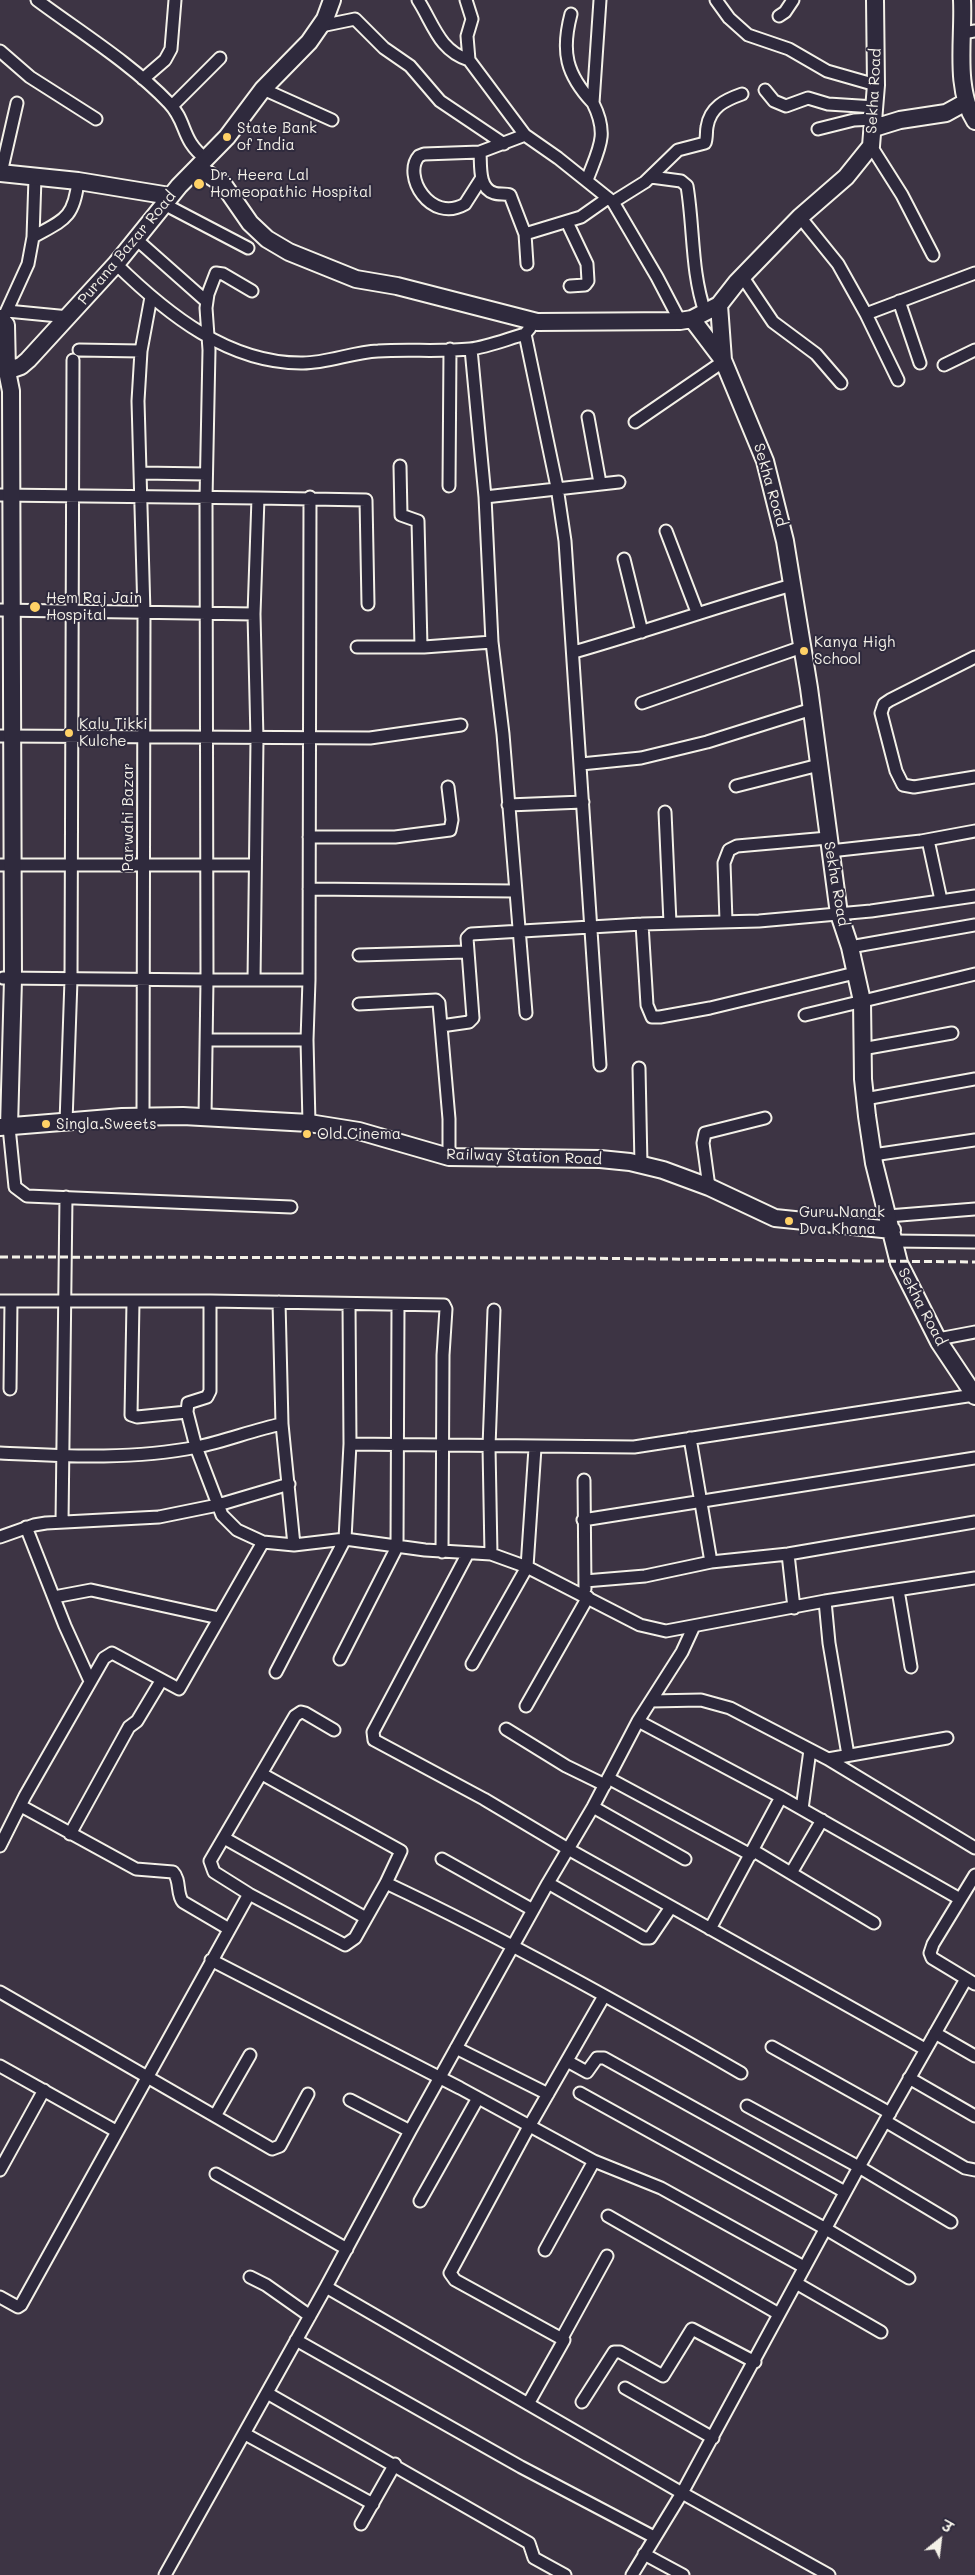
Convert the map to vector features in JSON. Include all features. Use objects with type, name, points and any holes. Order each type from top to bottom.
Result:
[{"type":"street","points":[[37,0],[143,79],[172,106],[177,113],[188,142],[202,164],[223,184],[250,223],[267,239],[289,252],[356,279],[397,286],[537,322],[699,314]]},
{"type":"street","points":[[143,79],[165,60],[172,50],[175,0]]},
{"type":"street","points":[[418,0],[443,42],[456,54],[469,60],[525,135],[611,200],[658,277],[699,314]]},
{"type":"street","points":[[466,0],[472,19],[468,36],[469,60]]},
{"type":"street","points":[[593,103],[600,0]]},
{"type":"street","points":[[716,0],[729,18],[748,35],[788,49],[834,74],[876,85]]},
{"type":"street","points":[[779,16],[785,12],[792,0]]},
{"type":"street","name":"Sekha Road","points":[[699,314],[742,276],[800,217],[846,177],[871,146],[876,85],[875,0]]},
{"type":"street","points":[[818,129],[854,120],[874,118],[900,120],[946,113],[971,112],[962,73],[969,32],[962,0]]},
{"type":"street","name":"Purana Bazar Road","points":[[4,379],[28,360],[69,317],[116,264],[167,200],[226,138],[263,89],[321,26],[330,1]]},
{"type":"street","points":[[571,14],[566,40],[569,69],[577,84],[593,103],[600,117],[602,131],[587,180]]},
{"type":"street","points":[[321,26],[355,19],[384,48],[410,66],[440,101],[504,144]]},
{"type":"street","points":[[0,52],[30,77],[96,118]]},
{"type":"street","points":[[172,106],[220,58]]},
{"type":"street","points":[[263,89],[332,120]]},
{"type":"street","points":[[765,90],[774,101],[786,106],[808,98],[874,118]]},
{"type":"street","points":[[526,234],[585,215],[652,177],[678,150],[705,143],[707,127],[713,111],[723,101],[742,94]]},
{"type":"street","points":[[17,103],[1,173],[78,181],[167,200],[248,248]]},
{"type":"street","points":[[480,152],[481,179],[465,204],[443,210],[432,206],[426,200],[418,185],[414,168],[418,156],[480,152],[525,135]]},
{"type":"street","points":[[871,146],[902,195],[932,255]]},
{"type":"street","points":[[652,177],[681,181],[686,186],[694,242],[699,314]]},
{"type":"street","points":[[35,178],[33,237],[28,264],[3,316],[7,332],[4,379],[4,495],[5,865],[8,978],[4,1127],[13,1180],[18,1192],[27,1196],[292,1206]]},
{"type":"street","points":[[481,179],[491,192],[511,196],[526,234],[526,264]]},
{"type":"street","points":[[33,237],[69,214],[76,203],[78,181]]},
{"type":"street","points":[[800,217],[838,264],[866,314],[898,380]]},
{"type":"street","points":[[567,222],[587,264],[588,278],[585,285],[570,286]]},
{"type":"street","points":[[136,240],[206,301]]},
{"type":"street","points":[[116,264],[171,314],[208,336],[241,352],[287,363],[305,363],[378,351],[471,349],[525,334],[537,322]]},
{"type":"street","points":[[205,1116],[207,980],[205,613],[208,336],[206,301],[216,273],[223,274],[252,291]]},
{"type":"street","points":[[866,314],[975,274]]},
{"type":"street","points":[[742,276],[773,322],[816,354],[841,382]]},
{"type":"street","name":"Parwahi Bazar","points":[[143,1117],[144,613],[138,400],[142,352],[151,297]]},
{"type":"street","points":[[899,301],[920,364]]},
{"type":"street","name":"Sekha Road","points":[[699,314],[723,360],[764,461],[785,541],[812,709],[839,914],[850,947],[862,1000],[865,1098],[873,1154],[899,1263],[938,1339],[975,1395]]},
{"type":"street","name":"Sekha Road","points":[[699,314],[723,360]]},
{"type":"street","points":[[3,316],[69,317]]},
{"type":"street","points":[[525,334],[557,487],[566,541],[600,1065]]},
{"type":"street","points":[[449,486],[450,349]]},
{"type":"street","points":[[471,349],[485,496],[492,642],[526,1013]]},
{"type":"street","points":[[944,365],[975,350]]},
{"type":"street","points":[[66,1122],[71,980],[72,612],[76,355],[142,352]]},
{"type":"street","points":[[635,422],[723,360]]},
{"type":"street","points":[[588,417],[600,483]]},
{"type":"street","points":[[400,466],[401,513],[418,521],[420,647]]},
{"type":"street","points":[[141,473],[206,474]]},
{"type":"street","points":[[485,496],[619,482]]},
{"type":"street","points":[[4,495],[142,495],[206,499],[310,497],[365,499],[367,501],[368,604]]},
{"type":"street","points":[[309,1123],[307,1040],[309,980],[310,497]]},
{"type":"street","points":[[254,980],[257,739],[254,614],[258,498]]},
{"type":"street","points":[[666,531],[697,612]]},
{"type":"street","points":[[624,559],[642,632]]},
{"type":"street","points":[[574,652],[642,632],[697,612],[792,585]]},
{"type":"street","points":[[5,610],[254,614]]},
{"type":"street","points":[[357,647],[420,647],[492,642]]},
{"type":"street","points":[[642,704],[802,647]]},
{"type":"street","points":[[975,657],[890,700],[884,704],[881,713],[896,771],[903,785],[914,787],[975,777]]},
{"type":"street","points":[[581,764],[641,758],[708,742],[812,709]]},
{"type":"street","points":[[5,736],[257,739],[370,738],[461,725]]},
{"type":"street","points":[[736,786],[819,765]]},
{"type":"street","points":[[309,837],[395,837],[450,830],[452,820],[448,787]]},
{"type":"street","points":[[508,805],[583,802]]},
{"type":"street","points":[[665,812],[670,923]]},
{"type":"street","points":[[726,920],[724,863],[729,850],[737,846],[928,840],[975,831]]},
{"type":"street","points":[[928,840],[941,900]]},
{"type":"street","points":[[5,865],[71,863],[255,865]]},
{"type":"street","points":[[308,889],[514,891]]},
{"type":"street","points":[[441,1026],[469,1022],[473,1018],[466,952],[467,938],[471,934],[726,920],[759,921],[839,914],[975,896]]},
{"type":"street","points":[[642,924],[647,1005],[652,1017],[710,1008],[855,973]]},
{"type":"street","points":[[850,947],[975,925]]},
{"type":"street","points":[[359,955],[466,952]]},
{"type":"street","points":[[805,1015],[975,974]]},
{"type":"street","points":[[8,978],[71,980],[309,980]]},
{"type":"street","points":[[359,1004],[436,1000],[439,1004],[449,1119],[449,1157]]},
{"type":"street","points":[[862,1049],[952,1034]]},
{"type":"street","points":[[207,1040],[307,1040]]},
{"type":"street","points":[[639,1068],[641,1165]]},
{"type":"street","points":[[865,1098],[975,1079]]},
{"type":"street","name":"Railway Station Road","points":[[4,1127],[143,1117],[205,1116],[309,1123],[359,1131],[449,1157],[600,1159],[641,1165],[709,1187],[775,1218],[891,1229]]},
{"type":"street","points":[[709,1187],[703,1143],[705,1133],[765,1118]]},
{"type":"street","points":[[873,1154],[975,1140]]},
{"type":"street","points":[[62,1522],[61,1456],[66,1197]]},
{"type":"street","points":[[891,1229],[975,1209]]},
{"type":"street","points":[[891,1229],[975,1242]]},
{"type":"street","points":[[10,1389],[5,1343],[6,1301],[210,1301],[398,1306],[443,1305],[446,1307],[443,1355],[442,1552]]},
{"type":"street","points":[[210,1301],[210,1391],[207,1397],[188,1403],[187,1412],[196,1447],[225,1519],[232,1526],[263,1542],[294,1545],[345,1539],[442,1552],[492,1554],[527,1567],[648,1628],[666,1631],[825,1601],[975,1578]]},
{"type":"street","points":[[133,1302],[131,1415],[137,1417],[187,1412]]},
{"type":"street","points":[[279,1302],[282,1424],[294,1545]]},
{"type":"street","points":[[276,1672],[345,1539],[350,1444],[350,1304]]},
{"type":"street","points":[[340,1660],[398,1547],[396,1445],[398,1306]]},
{"type":"street","points":[[492,1554],[489,1447],[494,1310]]},
{"type":"street","points":[[938,1339],[975,1332]]},
{"type":"street","points":[[350,1444],[535,1448],[634,1447],[975,1395]]},
{"type":"street","points":[[0,1453],[61,1456],[136,1454],[196,1447],[282,1424]]},
{"type":"street","points":[[690,1438],[711,1562]]},
{"type":"street","points":[[472,1664],[527,1567],[535,1448]]},
{"type":"street","points":[[583,1520],[975,1458]]},
{"type":"street","points":[[526,1706],[587,1596],[583,1520],[584,1480]]},
{"type":"street","points":[[0,1537],[26,1527],[62,1522],[140,1520],[218,1505],[289,1484]]},
{"type":"street","points":[[585,1582],[645,1576],[711,1562],[788,1554],[975,1522]]},
{"type":"street","points":[[26,1527],[90,1681]]},
{"type":"street","points":[[0,1846],[98,1667],[111,1653],[160,1681],[179,1689],[263,1542]]},
{"type":"street","points":[[468,1553],[373,1732],[373,1737],[568,1849],[925,2049]]},
{"type":"street","points":[[788,1554],[794,1608]]},
{"type":"street","points":[[54,1597],[91,1590],[219,1618]]},
{"type":"street","points":[[898,1590],[911,1667]]},
{"type":"street","points":[[825,1601],[829,1643],[848,1756]]},
{"type":"street","points":[[165,2575],[245,2434],[512,1947],[593,1807],[638,1721],[682,1652],[694,1626]]},
{"type":"street","points":[[70,1834],[129,1727],[137,1721],[160,1681]]},
{"type":"street","points":[[652,1701],[701,1700],[722,1705],[828,1759],[975,1848]]},
{"type":"street","points":[[262,1774],[400,1850],[386,1883],[354,1940],[343,1946],[249,1894],[212,1869],[210,1861],[298,1713],[305,1713],[334,1730]]},
{"type":"street","points":[[638,1721],[781,1797],[960,1899]]},
{"type":"street","points":[[506,1729],[566,1766],[606,1781],[791,1873],[874,1923]]},
{"type":"street","points":[[828,1759],[947,1738]]},
{"type":"street","points":[[802,1809],[810,1750]]},
{"type":"street","points":[[710,1929],[781,1797]]},
{"type":"street","points":[[21,1806],[136,1870],[173,1872],[176,1876],[179,1896],[183,1902],[229,1929]]},
{"type":"street","points":[[593,1807],[685,1859]]},
{"type":"street","points":[[791,1873],[822,1820]]},
{"type":"street","points":[[224,1838],[366,1918]]},
{"type":"street","points":[[442,1859],[533,1910]]},
{"type":"street","points":[[632,2575],[713,2438],[804,2267],[925,2049],[970,1981],[932,1958],[930,1953],[933,1944],[975,1875]]},
{"type":"street","points":[[386,1883],[604,1996],[741,2073]]},
{"type":"street","points":[[548,1883],[648,1938],[655,1934],[671,1907]]},
{"type":"street","points":[[0,2297],[18,2306],[21,2305],[249,1894]]},
{"type":"street","points":[[211,1960],[478,2098],[594,2162],[661,2188],[804,2267]]},
{"type":"street","points":[[0,1992],[149,2076],[274,2150],[280,2146],[308,2094]]},
{"type":"street","points":[[562,2338],[450,2275],[529,2127],[604,1996]]},
{"type":"street","points":[[935,2033],[975,2056]]},
{"type":"street","points":[[772,2047],[888,2117],[965,2168],[975,2170]]},
{"type":"street","points":[[456,2048],[548,2094]]},
{"type":"street","points":[[215,2116],[250,2055]]},
{"type":"street","points":[[567,2062],[587,2072],[597,2058],[604,2058],[846,2192]]},
{"type":"street","points":[[0,2066],[116,2131]]},
{"type":"street","points":[[909,2078],[975,2116]]},
{"type":"street","points":[[0,2170],[44,2090]]},
{"type":"street","points":[[580,2093],[826,2229],[909,2278]]},
{"type":"street","points":[[420,2200],[478,2098]]},
{"type":"street","points":[[350,2100],[410,2131]]},
{"type":"street","points":[[747,2106],[859,2167],[951,2222]]},
{"type":"street","points":[[545,2250],[594,2162]]},
{"type":"street","points":[[216,2174],[347,2249]]},
{"type":"street","points":[[608,2216],[779,2314]]},
{"type":"street","points":[[528,2404],[563,2342],[562,2338],[607,2256]]},
{"type":"street","points":[[250,2277],[266,2285],[310,2316]]},
{"type":"street","points":[[796,2283],[881,2332]]},
{"type":"street","points":[[326,2287],[682,2493],[830,2575]]},
{"type":"street","points":[[582,2402],[614,2352],[620,2352],[663,2376],[692,2329],[755,2362]]},
{"type":"street","points":[[296,2340],[521,2467],[654,2537]]},
{"type":"street","points":[[625,2388],[713,2438]]},
{"type":"street","points":[[267,2393],[529,2543],[534,2558],[565,2575]]},
{"type":"street","points":[[245,2434],[373,2504]]},
{"type":"street","points":[[361,2524],[394,2464]]},
{"type":"street","points":[[644,2554],[683,2575]]},
{"type":"railway","points":[[0,1257],[564,1258],[975,1262]]},
{"type":"place","name":"State Bank of India","points":[[227,137]]},
{"type":"place","name":"Dr. Heera Lal Homeopathic Hospital","points":[[199,184]]},
{"type":"place","name":"Hem Raj Jain Hospital","points":[[35,607]]},
{"type":"place","name":"Kanya High School","points":[[804,651]]},
{"type":"place","name":"Kalu Tikki Kulche","points":[[69,733]]},
{"type":"place","name":"Singla Sweets","points":[[46,1124]]},
{"type":"place","name":"Old Cinema","points":[[307,1134]]},
{"type":"place","name":"Guru Nanak Dva Khana","points":[[789,1221]]}]
